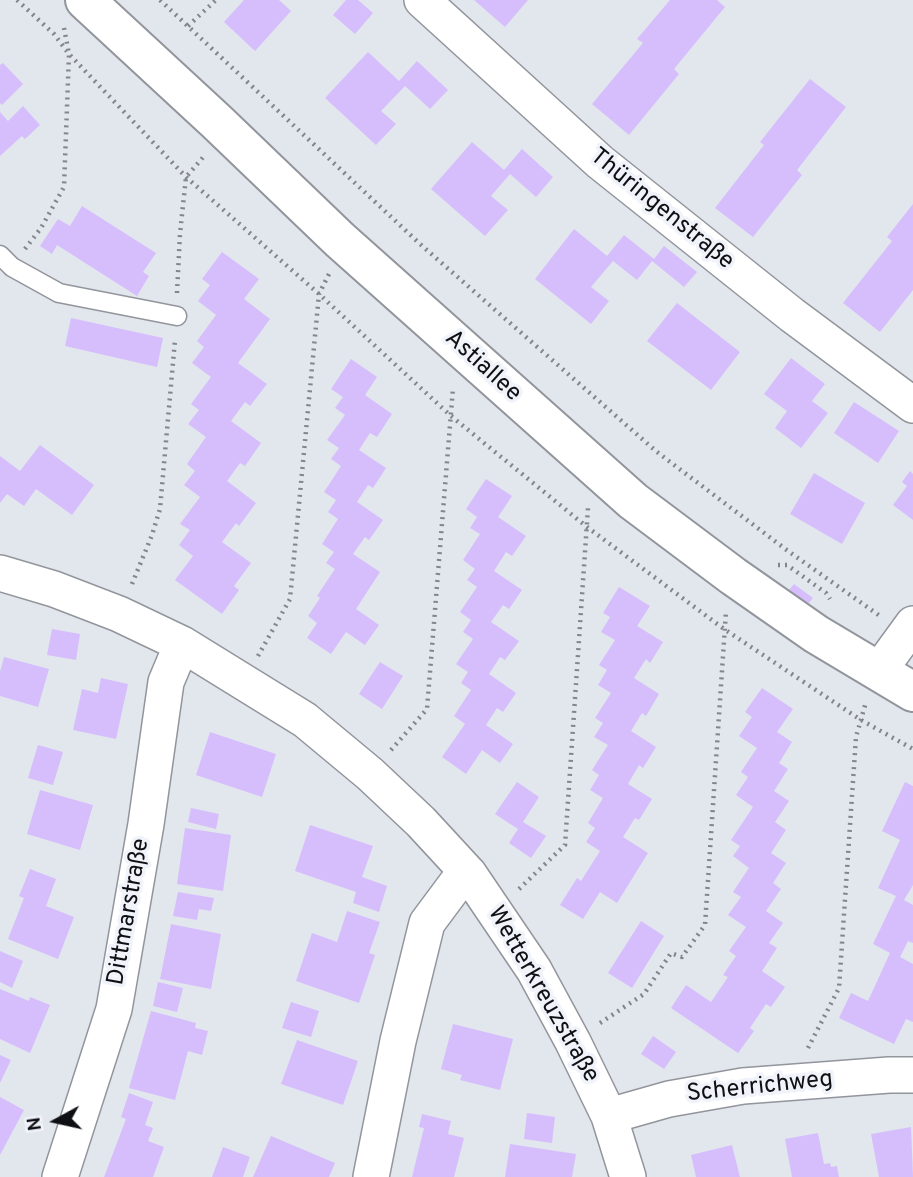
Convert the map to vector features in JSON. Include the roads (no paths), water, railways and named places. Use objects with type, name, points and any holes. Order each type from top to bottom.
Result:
[{"type":"street","name":"Thüringenstraße","points":[[422,0],[600,162],[792,315],[913,405]]},
{"type":"street","name":"Astiallee","points":[[74,12],[217,122],[340,240],[633,501],[816,634],[913,692]]},
{"type":"street","name":"Wetterkreuzstraße","points":[[0,573],[54,589],[119,614],[182,644],[304,720],[370,774],[421,822],[469,874],[534,970],[609,1116],[628,1177]]},
{"type":"street","points":[[878,672],[909,629]]},
{"type":"street","name":"Dittmarstraße","points":[[60,1177],[114,1009],[146,824],[166,682],[182,644]]},
{"type":"street","points":[[371,1177],[398,1041],[427,923],[456,884],[469,874]]},
{"type":"street","name":"Scherrichweg","points":[[609,1116],[669,1099],[743,1086],[913,1075]]},
{"type":"lane","points":[[6,261],[59,293],[177,316]]}]
